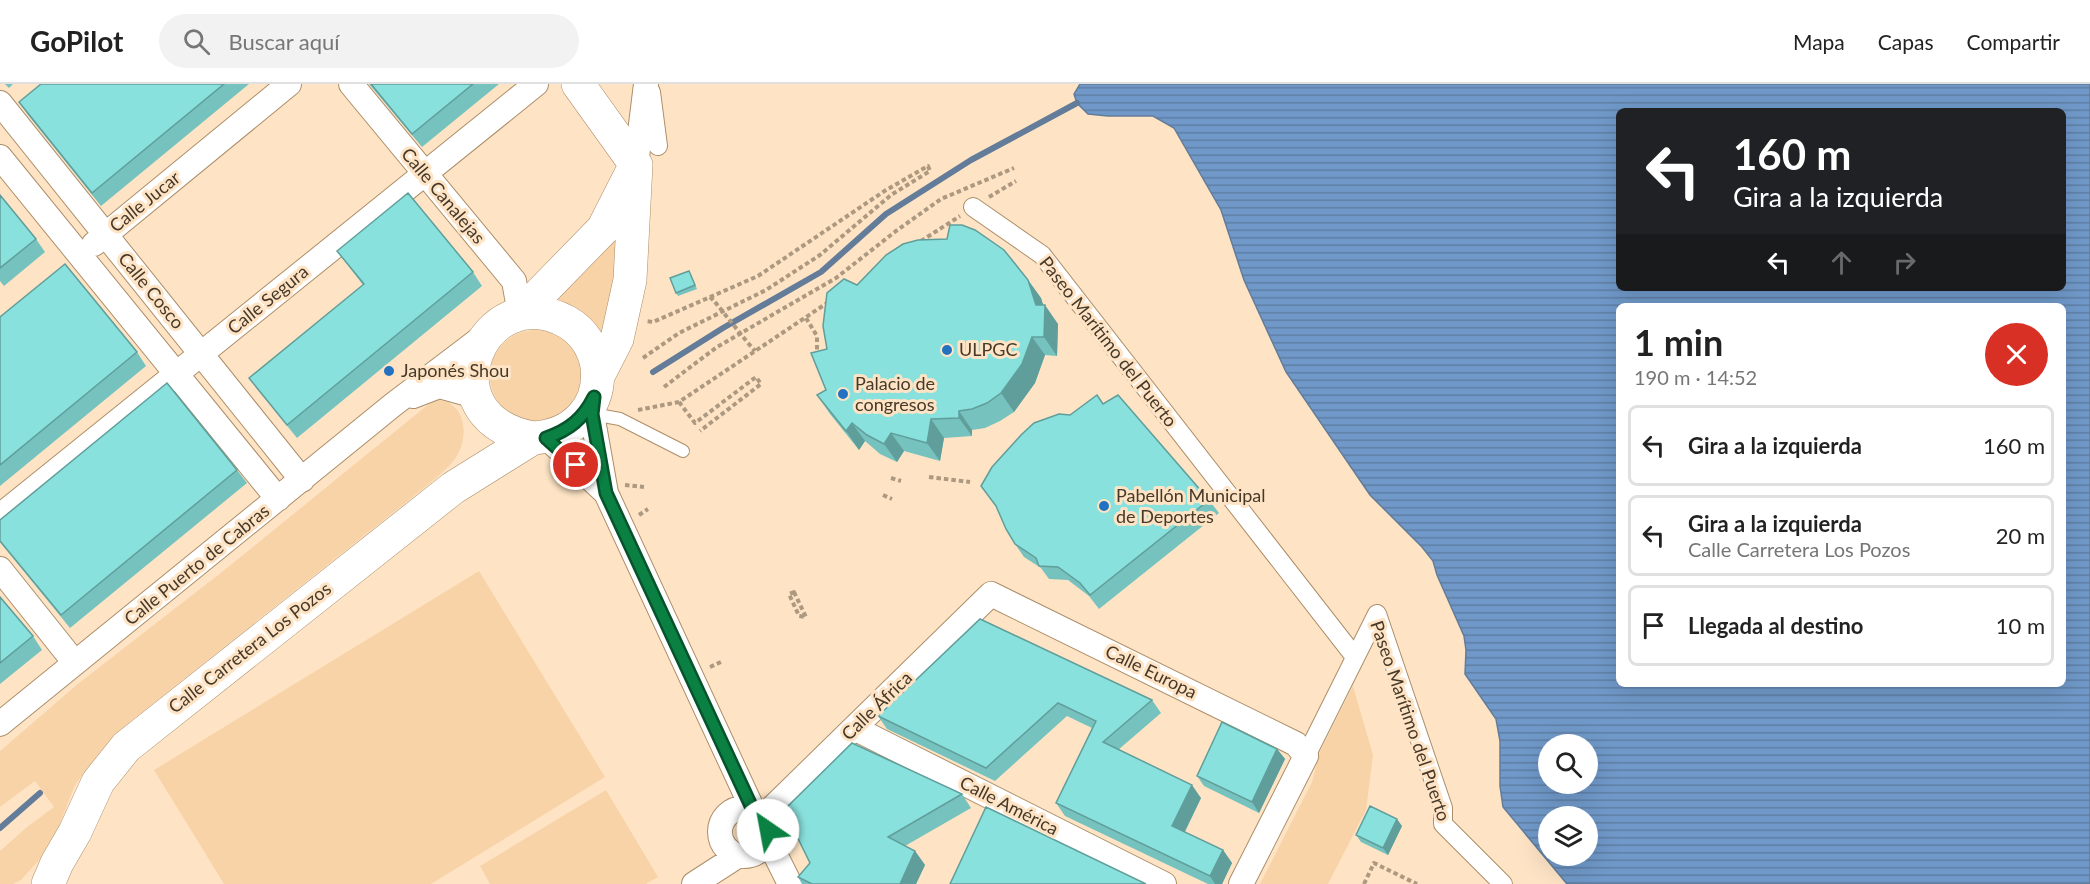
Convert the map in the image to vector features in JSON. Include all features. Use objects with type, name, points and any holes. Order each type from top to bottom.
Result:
[{"type":"main road","points":[[578,84],[647,155]]},
{"type":"main road","points":[[520,314],[603,229],[647,155]]},
{"type":"main road","points":[[479,402],[495,424],[513,434],[539,438],[561,433],[575,424],[599,401],[617,339],[630,280],[647,155]]},
{"type":"main road","points":[[453,488],[479,440],[479,402],[472,379],[474,362],[479,346],[489,332],[503,321],[520,314],[539,312],[557,316],[574,326],[587,340],[596,357],[599,401]]},
{"type":"main road","name":"Calle Carretera Los Pozos","points":[[52,879],[68,869],[75,832],[98,782],[126,747],[453,488],[539,438]]},
{"type":"street","name":"Calle Jucar","points":[[71,262],[289,84]]},
{"type":"street","name":"Calle Canalejas","points":[[351,84],[514,281],[520,314]]},
{"type":"street","name":"Calle Segura","points":[[0,516],[536,84]]},
{"type":"street","points":[[647,155],[648,84]]},
{"type":"street","name":"Calle Cosco","points":[[9,109],[105,234],[302,480]]},
{"type":"street","name":"Calle Cosco","points":[[0,157],[71,262],[177,374],[279,500]]},
{"type":"street","name":"Paseo Marítimo del Puerto","points":[[973,207],[1042,255],[1354,657]]},
{"type":"street","name":"Calle Puerto de Cabras","points":[[0,724],[279,500],[394,404],[489,332]]},
{"type":"street","name":"Calle Puerto de Cabras","points":[[394,404],[440,386],[479,402]]},
{"type":"street","points":[[599,401],[606,493],[790,884]]},
{"type":"street","points":[[539,438],[606,493]]},
{"type":"street","points":[[0,569],[75,663]]},
{"type":"street","name":"Calle África","points":[[761,821],[991,594]]},
{"type":"street","name":"Calle Europa","points":[[991,594],[1296,744],[1306,756]]},
{"type":"street","name":"Paseo Marítimo del Puerto","points":[[1306,756],[1377,614],[1443,808],[1443,824],[1503,884]]},
{"type":"street","name":"Calle América","points":[[854,728],[1164,884]]},
{"type":"street","points":[[722,743],[727,798],[726,815],[720,828],[736,851],[781,884]]},
{"type":"street","points":[[1241,884],[1306,756]]},
{"type":"street","points":[[726,815],[739,808],[761,821]]},
{"type":"street","points":[[695,883],[713,863],[736,851],[760,850],[761,821]]},
{"type":"lane","points":[[599,401],[620,418],[683,451]]},
{"type":"path","points":[[637,321],[653,322],[758,276],[886,190],[927,166],[930,171],[891,195],[820,255],[766,290],[679,333],[643,358]]},
{"type":"path","points":[[664,387],[717,347],[836,278],[941,199],[1014,168]]},
{"type":"path","points":[[914,246],[1016,181]]},
{"type":"path","points":[[710,297],[755,351]]},
{"type":"path","points":[[599,401],[679,402],[835,298]]},
{"type":"path","points":[[806,318],[817,336],[818,363]]},
{"type":"path","points":[[679,402],[695,423],[756,377],[761,384],[700,431]]},
{"type":"path","points":[[929,477],[970,482]]},
{"type":"path","points":[[891,478],[901,481]]},
{"type":"path","points":[[628,485],[644,487]]},
{"type":"path","points":[[883,495],[892,499]]},
{"type":"path","points":[[794,592],[806,617],[799,616],[789,594],[794,592]]},
{"type":"path","points":[[708,668],[721,662]]},
{"type":"path","points":[[1364,884],[1374,863],[1417,884]]},
{"type":"shaded area","points":[[623,228],[612,317],[605,341],[572,310],[545,299]]},
{"type":"shaded area","points":[[536,330],[554,334],[568,344],[578,358],[582,376],[578,394],[568,408],[554,418],[536,422],[518,418],[504,408],[494,394],[490,376],[494,358],[504,344],[518,334]]},
{"type":"shaded area","points":[[435,399],[447,402],[455,408],[463,422],[462,445],[453,462],[434,480],[131,721],[100,752],[75,785],[59,826],[40,859],[21,880],[13,884],[0,884],[0,851],[54,807],[35,781],[0,807],[0,751],[79,683],[222,572]]},
{"type":"shaded area","points":[[479,571],[605,777],[431,884],[224,884],[154,770]]},
{"type":"shaded area","points":[[1353,686],[1373,755],[1366,810],[1328,884],[1260,884],[1312,782],[1320,752]]},
{"type":"shaded area","points":[[606,790],[658,877],[646,884],[490,884],[480,866]]},
{"type":"water","points":[[1080,84],[2090,84],[2090,884],[1567,884],[1552,866],[1598,866],[1598,806],[1538,806],[1538,849],[1503,807],[1500,786],[1500,741],[1496,719],[1465,674],[1464,636],[1433,561],[1370,495],[1286,372],[1244,280],[1221,210],[1174,128],[1153,116],[1088,114],[1077,103],[1074,94]]},
{"type":"building","points":[[41,84],[224,84],[92,193],[19,102]]},
{"type":"building","points":[[371,84],[473,84],[412,134]]},
{"type":"building","points":[[408,193],[473,272],[287,425],[249,378],[364,284],[337,251]]},
{"type":"building","points":[[0,195],[36,239],[0,268]]},
{"type":"building","name":"ULPGC","points":[[950,225],[962,225],[975,230],[1004,250],[1028,280],[1036,305],[1045,305],[1044,337],[1032,337],[1022,364],[1001,393],[987,403],[959,411],[959,418],[931,419],[927,443],[891,433],[884,444],[867,435],[852,423],[846,431],[817,395],[826,390],[811,353],[827,349],[823,326],[827,293],[844,279],[857,285],[886,255],[903,244],[918,240],[947,239]]},
{"type":"building","points":[[65,264],[137,352],[0,465],[0,317]]},
{"type":"building","points":[[689,271],[695,285],[676,293],[670,278]]},
{"type":"building","points":[[167,383],[237,470],[61,615],[0,541],[0,520]]},
{"type":"building","name":"Pabellón Municipal de Deportes","points":[[1097,395],[1103,404],[1118,395],[1209,500],[1090,595],[1080,583],[1058,567],[1039,566],[1036,558],[1015,544],[996,506],[981,486],[992,467],[1034,423],[1059,414],[1070,415]]},
{"type":"building","points":[[0,597],[33,636],[0,663]]},
{"type":"building","points":[[980,619],[1152,700],[1103,742],[1192,785],[1172,826],[1223,850],[1210,876],[1056,803],[1096,721],[1058,703],[986,768],[878,716]]},
{"type":"building","points":[[1222,722],[1277,749],[1252,802],[1197,776]]},
{"type":"building","points":[[852,743],[962,794],[888,837],[915,851],[900,884],[812,884],[798,877],[810,863],[784,810]]},
{"type":"building","points":[[1370,806],[1397,819],[1383,848],[1356,835]]},
{"type":"building","points":[[986,807],[1146,884],[950,884]]},
{"type":"waterway","points":[[653,372],[723,328],[821,272],[886,214],[971,160],[1077,103]]},
{"type":"waterway","points":[[0,828],[40,793]]},
{"type":"place","name":"ULPGC","points":[[947,350]]},
{"type":"place","name":"Japonés Shou","points":[[389,371]]},
{"type":"place","name":"Palacio de congresos","points":[[843,394]]},
{"type":"place","name":"Pabellón Municipal de Deportes","points":[[1104,506]]},
{"type":"route","points":[[576,465],[546,438],[561,433],[575,424],[594,397],[592,414],[606,493],[753,810],[763,817],[768,830]]}]
